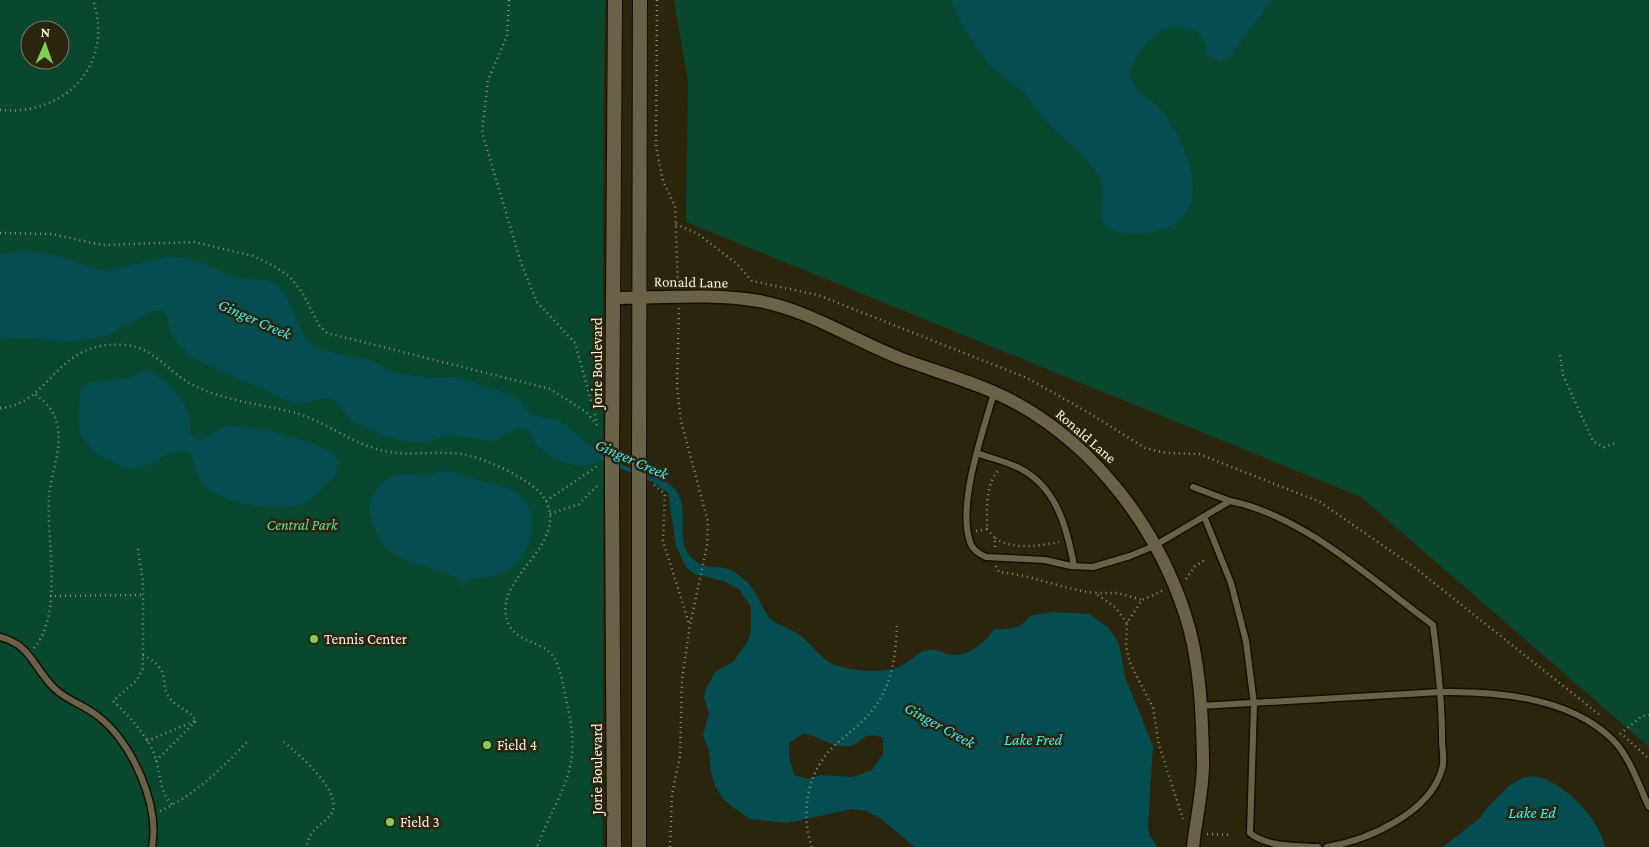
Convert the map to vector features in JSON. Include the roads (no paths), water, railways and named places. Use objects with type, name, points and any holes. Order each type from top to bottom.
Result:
[{"type":"main road","name":"Jorie Boulevard","points":[[614,847],[606,483],[612,456],[615,0]]},
{"type":"main road","points":[[639,847],[640,0]]},
{"type":"street","name":"Ronald Lane","points":[[613,298],[714,297],[760,302],[805,316],[897,357],[1015,402],[1054,427],[1089,457],[1116,486],[1139,518],[1186,615],[1194,657],[1200,706],[1203,761],[1193,845]]},
{"type":"lane","points":[[994,394],[969,487],[968,532],[970,544],[978,553],[986,557],[1045,560],[1074,566],[1094,567],[1130,556],[1154,546],[1230,501]]},
{"type":"lane","points":[[977,453],[1018,467],[1042,484],[1059,510],[1069,538],[1074,566]]},
{"type":"lane","points":[[1193,487],[1230,501],[1244,504],[1295,525],[1433,625],[1442,692],[1443,769],[1429,793],[1406,817],[1368,836],[1327,847]]},
{"type":"lane","points":[[1204,516],[1231,583],[1246,641],[1254,704],[1250,832],[1257,839],[1288,846],[1318,847]]},
{"type":"lane","points":[[0,637],[22,646],[54,688],[65,697],[98,715],[114,730],[129,752],[145,788],[153,815],[154,834],[152,847]]},
{"type":"lane","points":[[1200,706],[1442,692],[1479,691],[1515,696],[1555,705],[1590,723],[1614,740],[1630,766],[1649,807]]},
{"type":"water","points":[[951,0],[1272,0],[1230,57],[1220,62],[1206,56],[1204,41],[1196,32],[1176,27],[1157,33],[1147,43],[1134,62],[1130,73],[1135,88],[1158,106],[1167,117],[1183,147],[1189,164],[1192,197],[1188,211],[1178,222],[1162,230],[1131,234],[1111,230],[1106,226],[1102,217],[1103,187],[1090,163],[1050,126],[1022,91],[1001,76],[990,65],[968,34]]},
{"type":"water","points":[[24,250],[57,255],[107,271],[170,256],[197,260],[234,277],[269,281],[277,284],[284,292],[306,339],[315,346],[329,352],[369,359],[393,372],[427,378],[456,377],[513,396],[521,401],[530,415],[559,420],[599,453],[599,461],[589,465],[578,466],[555,460],[535,444],[528,426],[522,425],[494,442],[448,435],[424,443],[398,441],[351,421],[335,401],[328,398],[295,404],[191,357],[173,338],[166,315],[162,310],[150,312],[108,336],[67,342],[29,338],[0,339],[0,254]]},
{"type":"water","points":[[144,370],[151,372],[164,381],[181,399],[189,415],[191,436],[200,439],[228,426],[253,428],[286,435],[317,446],[337,458],[338,466],[336,473],[318,493],[303,504],[293,507],[266,507],[237,502],[212,492],[204,486],[200,479],[191,454],[184,452],[172,453],[137,469],[126,468],[112,462],[100,455],[84,441],[79,424],[81,389],[90,382],[132,377]]},
{"type":"water","points":[[445,471],[508,488],[526,502],[532,516],[530,539],[524,554],[518,562],[500,574],[468,580],[462,588],[459,579],[405,560],[389,550],[377,535],[370,510],[376,490],[386,479],[399,474],[428,475]]},
{"type":"water","name":"Lake Fred","points":[[654,476],[669,484],[678,494],[682,505],[683,541],[687,552],[695,561],[704,566],[733,571],[750,585],[771,619],[804,639],[826,660],[841,667],[868,671],[885,670],[903,665],[924,651],[936,650],[952,655],[966,653],[978,646],[994,629],[1014,628],[1023,624],[1030,616],[1053,612],[1089,614],[1109,628],[1119,644],[1125,677],[1153,746],[1148,827],[1150,836],[1158,847],[915,847],[880,818],[865,811],[852,809],[787,823],[750,819],[737,810],[724,800],[715,786],[711,772],[709,751],[703,735],[709,713],[704,698],[705,691],[715,672],[733,662],[748,641],[751,630],[751,607],[740,590],[724,581],[694,574],[686,567],[676,546],[668,493],[654,483]],"holes":[[[803,734],[842,746],[853,745],[867,736],[876,736],[883,738],[883,754],[872,770],[852,777],[821,775],[808,779],[794,775],[789,757],[789,743]]]},
{"type":"water","name":"Lake Ed","points":[[1533,776],[1556,784],[1578,802],[1596,825],[1605,847],[1443,847],[1480,818],[1486,809],[1510,785],[1522,778]]},
{"type":"waterway","name":"Ginger Creek","points":[[517,424],[533,430]]},
{"type":"waterway","name":"Ginger Creek","points":[[594,455],[658,482]]},
{"type":"place","name":"Tennis Center","points":[[314,639]]},
{"type":"place","name":"Field 4","points":[[487,745]]},
{"type":"place","name":"Field 3","points":[[390,822]]},
{"type":"park label","name":"Central Park","points":[[302,525]]}]
